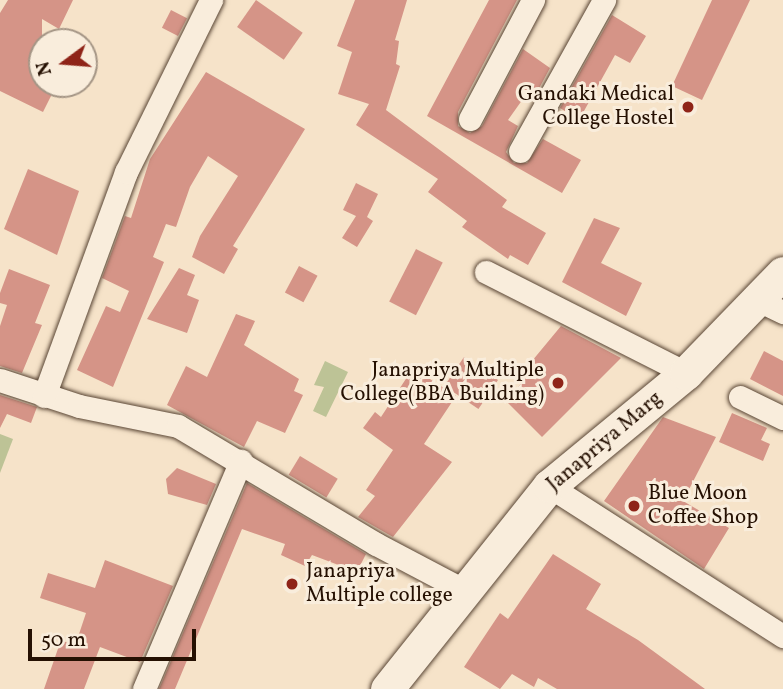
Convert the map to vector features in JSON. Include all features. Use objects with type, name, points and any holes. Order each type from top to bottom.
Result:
[{"type":"main road","name":"Janapriya Marg","points":[[387,689],[549,486],[771,306],[783,273]]},
{"type":"street","points":[[44,396],[126,172],[211,0]]},
{"type":"street","points":[[470,119],[533,0]]},
{"type":"street","points":[[520,151],[604,0]]},
{"type":"street","points":[[486,272],[686,373]]},
{"type":"street","points":[[0,380],[44,396],[178,426],[241,461],[376,544],[467,592]]},
{"type":"street","points":[[740,397],[783,418]]},
{"type":"street","points":[[144,689],[241,461]]},
{"type":"street","points":[[549,486],[783,636]]},
{"type":"green space","points":[[325,361],[348,372],[326,417],[313,411],[324,387],[314,385]]},
{"type":"green space","points":[[0,434],[13,439],[0,473]]},
{"type":"building","points":[[8,0],[73,0],[59,28],[42,19],[42,28],[28,28],[28,98],[50,98],[43,112],[0,91],[0,13]]},
{"type":"building","points":[[256,0],[303,33],[284,60],[237,27]]},
{"type":"building","points":[[355,0],[407,0],[395,40],[399,41],[396,64],[400,66],[386,110],[507,200],[502,207],[546,233],[528,265],[510,255],[508,259],[462,227],[467,221],[428,192],[438,179],[356,125],[369,104],[338,94],[352,52],[337,46]]},
{"type":"building","points":[[489,0],[517,0],[458,112],[458,126],[470,133],[482,126],[523,49],[550,68],[536,94],[530,89],[508,120],[518,126],[506,152],[514,163],[527,163],[543,139],[581,160],[562,193],[427,116]]},
{"type":"building","points":[[712,0],[750,0],[702,100],[672,86]]},
{"type":"building","points":[[171,10],[187,18],[178,36],[162,28]]},
{"type":"building","points":[[612,15],[646,36],[630,63],[615,55],[579,120],[560,108]]},
{"type":"building","points":[[206,72],[305,129],[233,246],[238,249],[224,274],[192,257],[200,236],[238,176],[208,156],[190,187],[176,227],[166,224],[153,257],[164,262],[113,387],[77,370],[106,306],[120,312],[129,291],[102,278],[125,216],[131,218],[150,159]]},
{"type":"building","points":[[28,169],[79,191],[57,255],[4,229]]},
{"type":"building","points":[[356,183],[378,194],[367,217],[373,221],[357,247],[342,238],[356,216],[343,210]]},
{"type":"building","points":[[594,218],[620,228],[601,263],[642,283],[626,316],[562,282]]},
{"type":"building","points":[[416,249],[443,263],[416,315],[389,302]]},
{"type":"building","points":[[299,266],[318,276],[303,302],[285,292]]},
{"type":"building","points":[[179,268],[195,275],[187,295],[199,300],[187,333],[147,319]]},
{"type":"building","points":[[9,269],[50,285],[35,323],[42,325],[22,373],[0,366],[0,326],[7,305],[0,303],[0,293]]},
{"type":"building","points":[[236,314],[255,321],[244,345],[299,379],[294,391],[303,395],[285,433],[257,421],[244,447],[167,405],[186,366],[207,377]]},
{"type":"building","name":"Janapriya Multiple College(BBA Building)","points":[[561,326],[621,358],[542,437],[506,401],[537,365],[532,361]]},
{"type":"building","points":[[764,351],[783,361],[783,396],[750,379]]},
{"type":"building","points":[[464,357],[498,380],[478,409],[444,386]]},
{"type":"building","points":[[413,368],[456,396],[424,444],[452,462],[393,537],[358,517],[375,496],[366,490],[393,450],[363,428],[375,412],[381,417]]},
{"type":"building","points":[[0,395],[37,407],[31,423],[7,414],[0,428]]},
{"type":"building","points":[[732,413],[767,428],[761,440],[770,444],[763,461],[719,442]]},
{"type":"building","points":[[663,417],[716,437],[683,501],[729,528],[704,569],[604,501]]},
{"type":"building","points":[[300,456],[338,479],[326,498],[289,475]]},
{"type":"building","points":[[177,468],[216,484],[207,505],[168,494],[166,479]]},
{"type":"building","points":[[247,483],[366,554],[357,572],[312,555],[305,566],[281,555],[285,544],[242,529],[175,689],[159,689]]},
{"type":"building","points":[[553,554],[601,584],[586,609],[638,640],[705,689],[557,689],[538,678],[534,687],[512,674],[500,689],[464,667],[500,613],[508,619]]},
{"type":"building","points":[[105,560],[173,586],[140,662],[100,647],[84,689],[44,689],[61,640],[75,646],[86,613],[40,598],[48,573],[95,588]]},
{"type":"place","name":"Gandaki Medical College Hostel","points":[[688,107]]},
{"type":"place","name":"Janapriya Multiple College(BBA Building)","points":[[558,383]]},
{"type":"place","name":"Blue Moon Coffee Shop","points":[[634,506]]},
{"type":"place","name":"Janapriya Multiple college","points":[[292,584]]}]
